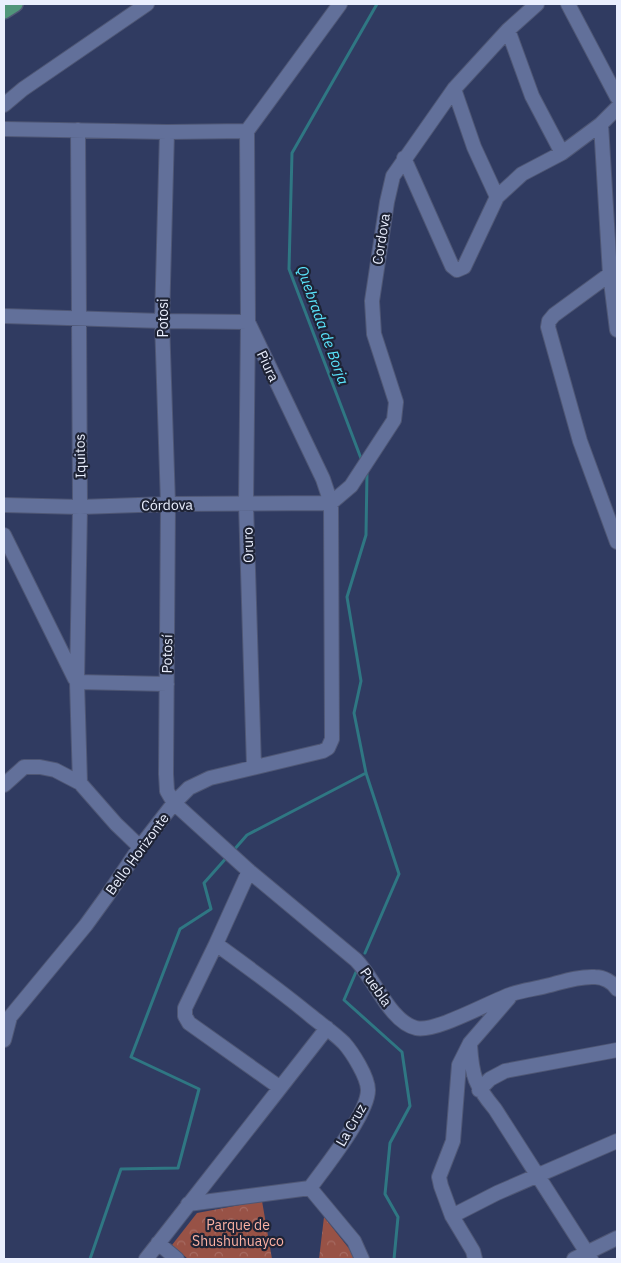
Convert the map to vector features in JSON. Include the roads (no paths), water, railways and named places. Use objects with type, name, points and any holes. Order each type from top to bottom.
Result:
[{"type":"main road","points":[[4,11],[15,4]]},
{"type":"street","points":[[4,105],[23,89],[147,4]]},
{"type":"street","points":[[4,130],[247,131],[340,4]]},
{"type":"street","name":"Cordova","points":[[331,503],[351,486],[394,420],[396,402],[374,334],[372,301],[387,202],[393,176],[454,89],[508,30],[537,4]]},
{"type":"street","points":[[568,4],[617,97]]},
{"type":"street","points":[[508,30],[532,96],[562,153]]},
{"type":"street","points":[[454,89],[474,147],[498,197]]},
{"type":"street","points":[[404,158],[452,266],[457,270],[464,267],[498,197],[522,174],[562,153],[601,124],[617,108]]},
{"type":"street","points":[[601,124],[617,330]]},
{"type":"street","name":"Iquitos","points":[[78,130],[80,507],[77,682],[80,783]]},
{"type":"street","name":"Piura","points":[[247,131],[248,322],[323,479],[331,503],[332,739],[328,748]]},
{"type":"street","name":"Potosi","points":[[167,132],[162,321],[168,504]]},
{"type":"street","points":[[613,271],[554,315],[549,321],[548,327],[580,441],[617,542]]},
{"type":"street","points":[[4,316],[248,322]]},
{"type":"street","name":"Oruro","points":[[248,322],[246,504],[254,767]]},
{"type":"street","name":"Córdova","points":[[4,505],[80,507],[168,504],[331,503]]},
{"type":"street","name":"Potosí","points":[[168,504],[166,774],[167,791],[174,803]]},
{"type":"street","points":[[4,535],[77,682],[167,684]]},
{"type":"street","name":"Bello Horizonte","points":[[4,1040],[7,1018],[86,925],[108,896],[140,847],[174,803],[189,788],[210,778],[328,748]]},
{"type":"street","points":[[4,785],[24,767],[31,766],[55,770],[80,783],[116,824],[140,847]]},
{"type":"street","name":"Puebla","points":[[174,803],[249,871],[356,960],[363,967],[393,1012],[408,1025],[416,1029],[434,1027],[512,994],[578,978],[603,978],[617,989]]},
{"type":"street","points":[[249,871],[185,1008],[185,1016],[189,1023],[280,1087]]},
{"type":"street","name":"La Cruz","points":[[216,944],[273,985],[327,1028],[344,1044],[365,1078],[368,1090],[365,1104],[358,1118],[310,1188]]},
{"type":"street","points":[[475,1259],[473,1252],[452,1216],[439,1177],[454,1135],[459,1065],[470,1043],[512,994]]},
{"type":"street","points":[[146,1259],[327,1028]]},
{"type":"street","points":[[470,1043],[471,1067],[479,1090],[495,1109],[589,1256]]},
{"type":"street","points":[[479,1090],[490,1079],[506,1071],[617,1050]]},
{"type":"street","points":[[452,1216],[497,1193],[617,1141]]},
{"type":"street","points":[[188,1204],[310,1188],[354,1242],[362,1259]]},
{"type":"street","points":[[574,1259],[589,1256],[617,1238]]},
{"type":"street","points":[[158,1243],[177,1259]]},
{"type":"waterway","name":"Quebrada de Borja","points":[[362,461],[289,269],[292,153],[377,4]]},
{"type":"waterway","name":"Quebrada de Borja","points":[[365,953],[399,874],[366,773],[354,713],[361,681],[347,597],[366,535],[367,472]]},
{"type":"waterway","points":[[233,851],[247,835],[366,773]]},
{"type":"waterway","points":[[90,1259],[121,1169],[178,1168],[199,1089],[131,1057],[180,929],[211,909],[204,883],[228,856]]},
{"type":"waterway","points":[[356,972],[344,1000],[402,1052],[410,1106],[390,1143],[385,1194],[398,1217],[394,1259]]},
{"type":"park label","name":"Parque de Shushuhuayco","points":[[238,1234]]}]
